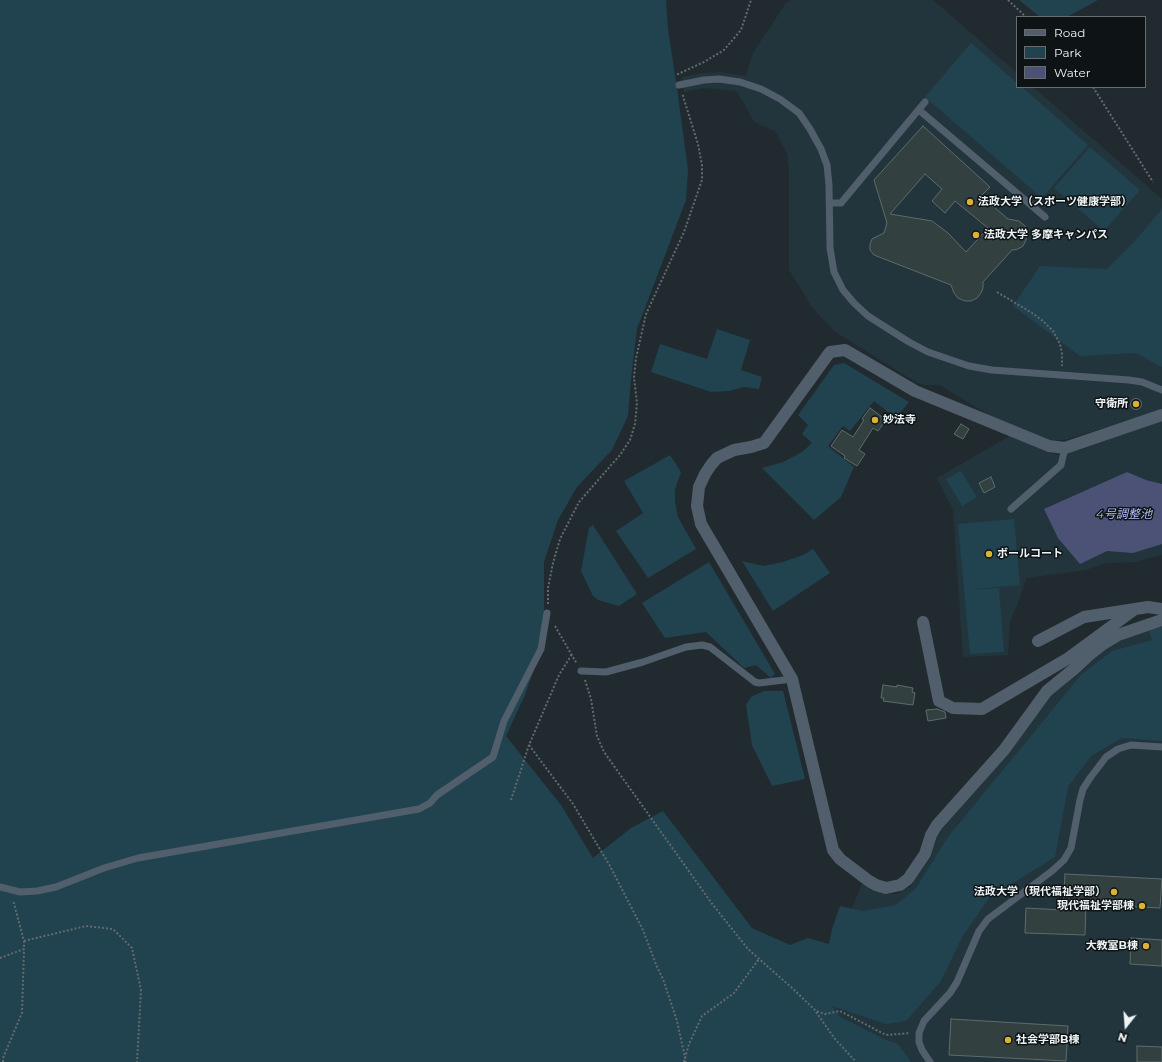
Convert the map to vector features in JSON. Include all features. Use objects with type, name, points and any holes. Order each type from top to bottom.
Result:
[{"type":"street","points":[[1135,609],[1071,664],[1047,691],[1004,750],[937,825],[931,835],[925,854],[908,878],[900,885],[890,888],[876,885],[840,859],[833,850],[792,678],[701,524],[696,506],[697,496],[705,474],[717,458],[734,450],[764,443],[830,352],[844,350],[915,392],[1049,446],[1065,448],[1162,415]]},
{"type":"street","points":[[1038,641],[1084,617],[1148,607],[1162,609]]},
{"type":"street","points":[[923,622],[939,701],[954,708],[982,709],[1089,655],[1118,635],[1162,620]]},
{"type":"lane","points":[[679,85],[704,80],[719,79],[740,82],[761,89],[780,99],[799,113],[821,149],[827,165],[830,248],[834,272],[843,290],[854,304],[868,316],[909,342],[928,352],[969,366],[992,370],[1129,380],[1142,382],[1162,390]]},
{"type":"lane","points":[[829,203],[841,203],[926,102]]},
{"type":"lane","points":[[919,110],[1045,217]]},
{"type":"lane","points":[[1011,509],[1061,465],[1065,448]]},
{"type":"lane","points":[[0,887],[20,892],[37,891],[56,887],[104,868],[138,858],[419,809],[430,803],[437,795],[493,757],[504,721],[541,649],[547,613]]},
{"type":"lane","points":[[582,671],[606,672],[643,662],[686,647],[702,645],[710,647],[755,682],[759,683],[792,678]]},
{"type":"lane","points":[[930,1062],[922,1050],[919,1042],[919,1033],[924,1021],[950,993],[979,931],[988,919],[1052,871],[1064,860],[1071,848],[1083,789],[1090,778],[1106,757],[1118,749],[1131,745],[1162,747]]},
{"type":"path","points":[[751,0],[741,30],[724,50],[704,62],[678,74],[679,85],[698,144],[702,165],[702,180],[684,232],[646,314],[636,358],[634,377],[637,403],[635,424],[630,440],[620,455],[579,502],[560,540],[553,563],[548,588],[547,613],[582,671],[588,686],[597,736],[604,752],[713,905],[748,948],[816,1011],[835,1039],[856,1062]]},
{"type":"path","points":[[1008,0],[1025,16]]},
{"type":"path","points":[[1094,88],[1153,182]]},
{"type":"path","points":[[997,292],[1032,313],[1053,331],[1060,344],[1062,367]]},
{"type":"path","points":[[510,800],[529,745],[559,675],[572,654]]},
{"type":"path","points":[[529,745],[573,804],[610,866],[643,930],[663,979],[676,1021],[685,1062]]},
{"type":"path","points":[[3,1062],[3,1058],[22,1013],[24,941],[10,889]]},
{"type":"path","points":[[24,941],[86,926],[113,929],[132,948],[141,990],[137,1062]]},
{"type":"path","points":[[0,958],[24,949]]},
{"type":"path","points":[[685,1058],[689,1044],[702,1016],[734,993],[759,959]]},
{"type":"path","points":[[816,1011],[825,1014],[840,1011],[886,1035],[919,1033]]},
{"type":"shaded area","name":"法政大学 多摩キャンパス","points":[[792,0],[933,0],[1016,72],[1016,88],[1034,88],[1162,199],[1162,410],[1065,440],[1051,440],[991,416],[940,385],[924,385],[916,382],[834,331],[812,307],[789,270],[789,169],[787,153],[775,131],[754,122],[737,91],[704,88],[684,92],[682,77],[720,72],[746,76],[753,53],[786,3]]},
{"type":"shaded area","points":[[1162,420],[1162,555],[1135,562],[1106,563],[1086,570],[1026,578],[1019,601],[1010,621],[1008,655],[963,657],[953,510],[937,478],[1010,436],[1057,455],[1082,449]]},
{"type":"shaded area","points":[[1162,625],[1162,1062],[837,1062],[802,1027],[862,884],[872,890],[886,894],[896,894],[910,887],[931,857],[936,840],[945,825],[1051,694],[1077,675],[1093,658],[1106,648],[1119,641]]},
{"type":"green space","points":[[0,0],[666,0],[668,29],[688,170],[686,200],[637,329],[628,416],[612,450],[577,487],[558,520],[544,562],[544,618],[541,649],[525,695],[506,736],[561,805],[593,858],[631,828],[663,811],[752,928],[790,945],[808,938],[829,944],[832,929],[840,906],[863,911],[896,905],[916,888],[948,837],[1081,675],[1112,651],[1152,640],[1149,631],[1162,627],[1162,741],[1122,738],[1091,756],[1068,787],[1055,857],[989,898],[962,937],[941,981],[906,1021],[886,1024],[832,1006],[840,1017],[884,1039],[898,1044],[911,1062],[0,1062]]},
{"type":"green space","points":[[1019,0],[1098,0],[1069,16],[1039,16]]},
{"type":"green space","points":[[971,43],[1016,82],[1016,88],[1023,88],[1088,145],[1042,198],[925,97]]},
{"type":"green space","points":[[1090,147],[1140,190],[1104,231],[1054,188]]},
{"type":"green space","points":[[1162,209],[1162,367],[1136,353],[1080,356],[1013,306],[1040,266],[1107,269],[1135,241]]},
{"type":"green space","points":[[717,329],[750,340],[741,370],[762,377],[759,389],[744,387],[729,391],[711,392],[651,372],[660,344],[707,359]]},
{"type":"green space","points":[[844,363],[909,402],[896,418],[874,401],[850,431],[843,426],[828,446],[854,467],[841,497],[814,520],[762,468],[783,462],[802,452],[812,443],[802,434],[808,425],[798,415],[834,365]]},
{"type":"green space","points":[[670,455],[681,472],[675,489],[675,502],[678,517],[696,549],[648,578],[616,531],[643,513],[624,481]]},
{"type":"green space","points":[[961,471],[977,497],[962,506],[946,479]]},
{"type":"green space","name":"ボールコート","points":[[1014,519],[1020,585],[964,590],[958,524]]},
{"type":"green space","points":[[593,525],[637,594],[619,606],[598,600],[593,596],[581,571],[589,528]]},
{"type":"green space","points":[[813,549],[830,573],[773,611],[742,561],[763,566],[783,562],[803,555]]},
{"type":"green space","points":[[709,562],[775,674],[771,678],[756,665],[744,668],[706,632],[665,638],[642,603]]},
{"type":"green space","points":[[999,588],[1004,652],[970,654],[964,590]]},
{"type":"green space","points":[[764,691],[783,691],[805,779],[772,786],[752,745],[746,705],[751,697]]},
{"type":"water","name":"4号調整池","points":[[1127,472],[1146,480],[1162,484],[1162,544],[1133,553],[1107,551],[1080,564],[1058,538],[1044,509]]},
{"type":"building","points":[[923,126],[990,187],[981,196],[1008,219],[1019,221],[1025,226],[1027,233],[1026,240],[1023,246],[1012,250],[983,282],[983,288],[977,298],[971,301],[965,301],[958,298],[951,285],[874,255],[870,250],[872,239],[884,233],[887,223],[874,180]],"holes":[[[925,174],[942,189],[932,201],[945,213],[955,201],[988,228],[966,252],[948,233],[932,221],[890,214]]]},
{"type":"building","name":"守衛所","points":[[1136,398],[1140,400],[1142,404],[1140,408],[1136,410],[1132,408],[1130,404],[1132,400]]},
{"type":"building","points":[[870,408],[886,420],[878,431],[873,428],[859,450],[865,454],[857,466],[844,458],[845,456],[831,446],[842,430],[853,437],[864,420],[862,419]]},
{"type":"building","points":[[961,424],[969,429],[963,439],[954,434]]},
{"type":"building","points":[[991,477],[995,487],[984,493],[979,483]]},
{"type":"building","points":[[883,685],[897,687],[897,685],[913,688],[912,692],[915,693],[913,705],[883,701],[884,698],[881,698]]},
{"type":"building","points":[[937,709],[945,712],[946,718],[928,721],[926,710]]},
{"type":"building","name":"現代福祉学部棟","points":[[1065,874],[1162,879],[1160,908],[1086,904],[1085,935],[1025,933],[1026,908],[1063,910]]},
{"type":"building","name":"大教室B棟","points":[[1131,938],[1162,940],[1162,966],[1130,964]]},
{"type":"building","name":"社会学部B棟","points":[[951,1019],[1068,1026],[1066,1061],[949,1055]]},
{"type":"building","points":[[1137,1046],[1162,1047],[1162,1062],[1137,1062]]},
{"type":"place","name":"法政大学（スポーツ健康学部）","points":[[970,202]]},
{"type":"place","name":"法政大学 多摩キャンパス","points":[[976,235]]},
{"type":"place","name":"守衛所","points":[[1136,404]]},
{"type":"place","name":"妙法寺","points":[[875,420]]},
{"type":"place","name":"ボールコート","points":[[989,554]]},
{"type":"place","name":"法政大学（現代福祉学部）","points":[[1114,892]]},
{"type":"place","name":"現代福祉学部棟","points":[[1142,906]]},
{"type":"place","name":"大教室B棟","points":[[1146,946]]},
{"type":"place","name":"社会学部B棟","points":[[1008,1040]]}]
